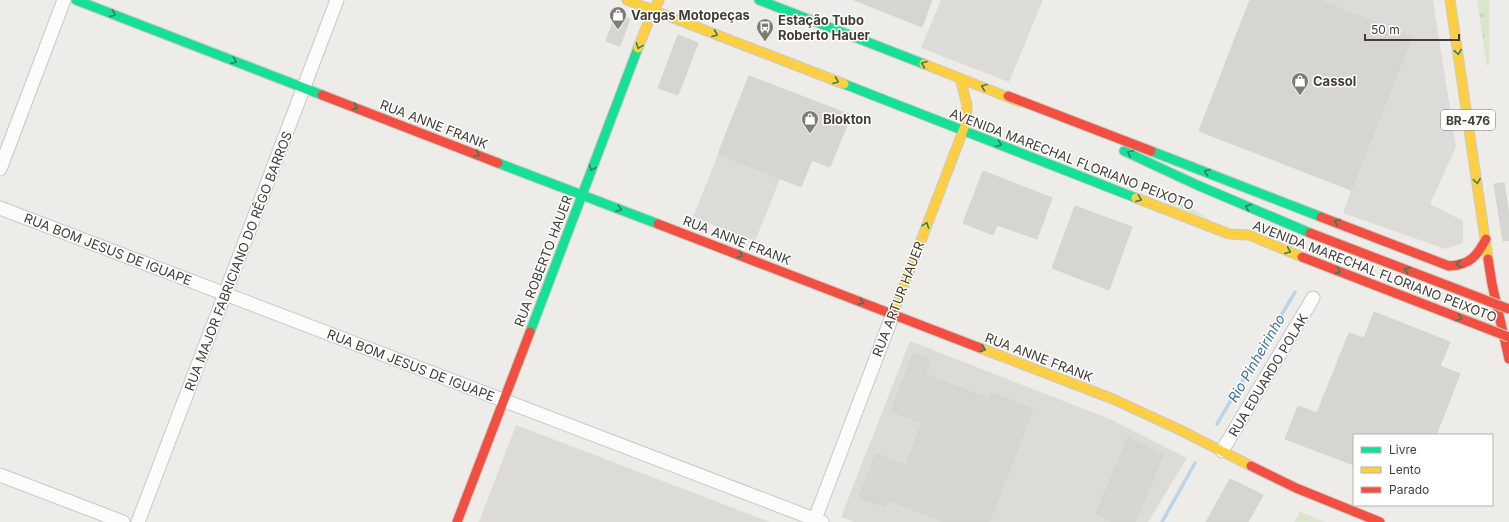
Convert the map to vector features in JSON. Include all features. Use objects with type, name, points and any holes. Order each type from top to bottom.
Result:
[{"type":"main road","name":"RUA ANNE FRANK","points":[[76,0],[1113,399],[1296,488],[1380,522]]},
{"type":"main road","name":"AVENIDA MARECHAL FLORIANO PEIXOTO","points":[[627,0],[1229,234],[1249,235],[1509,337]]},
{"type":"main road","name":"RUA ROBERTO HAUER","points":[[458,522],[653,10],[659,0]]},
{"type":"main road","name":"AVENIDA MARECHAL FLORIANO PEIXOTO","points":[[759,0],[1008,96],[1172,173],[1272,217],[1509,309]]},
{"type":"main road","name":"BR-476","points":[[1450,0],[1492,284],[1509,359]]},
{"type":"main road","name":"RUA ARTUR HAUER","points":[[893,314],[968,113],[967,103],[960,78]]},
{"type":"main road","points":[[1008,96],[1449,266],[1459,266],[1469,262],[1479,252],[1486,239]]},
{"type":"main road","points":[[1244,186],[1272,217]]},
{"type":"street","points":[[0,169],[64,0]]},
{"type":"street","name":"RUA MAJOR FABRICIANO DO RÊGO BARROS","points":[[138,522],[337,0]]},
{"type":"street","name":"RUA BOM JESUS DE IGUAPE","points":[[0,208],[818,521]]},
{"type":"street","name":"RUA EDUARDO POLAK","points":[[1222,451],[1313,298]]},
{"type":"street","name":"RUA ARTUR HAUER","points":[[818,521],[893,314]]},
{"type":"street","points":[[0,474],[123,522]]},
{"type":"shaded area","points":[[941,0],[1043,0],[1009,82],[921,48]]},
{"type":"shaded area","points":[[1319,0],[1433,0],[1456,147],[1430,204],[1463,221],[1463,243],[1445,249],[1343,213],[1412,37]]},
{"type":"shaded area","points":[[718,154],[780,179],[755,241],[693,217]]},
{"type":"shaded area","points":[[910,341],[1112,420],[1187,458],[1148,522],[854,522],[841,517]]},
{"type":"shaded area","points":[[516,425],[770,522],[479,522]]},
{"type":"green space","points":[[1477,0],[1489,0],[1489,66],[1487,66]]},
{"type":"green space","points":[[1152,190],[1182,203],[1211,220],[1178,208]]},
{"type":"green space","points":[[1300,512],[1325,522],[1294,522]]},
{"type":"building","points":[[854,0],[932,0],[922,27]]},
{"type":"building","name":"Cassol","points":[[1250,0],[1319,0],[1412,37],[1351,190],[1199,131]]},
{"type":"building","name":"Vargas Motopeças","points":[[616,14],[630,19],[620,46],[606,41]]},
{"type":"building","points":[[678,35],[698,43],[678,95],[658,88]]},
{"type":"building","points":[[749,76],[851,115],[830,167],[812,160],[801,187],[718,154]]},
{"type":"building","points":[[983,171],[1052,198],[1037,239],[997,225],[993,235],[963,223]]},
{"type":"building","points":[[1504,183],[1509,216],[1509,240],[1503,241],[1494,184]]},
{"type":"building","points":[[1075,206],[1132,227],[1109,290],[1052,268]]},
{"type":"building","points":[[1374,312],[1450,342],[1440,366],[1460,374],[1436,434],[1353,434],[1353,465],[1285,439],[1298,406],[1317,413],[1349,333],[1364,338]]},
{"type":"building","points":[[913,354],[930,360],[925,374],[989,399],[991,393],[1033,409],[989,522],[945,522],[888,500],[885,507],[859,497],[876,454],[906,465],[922,423],[891,411]]},
{"type":"building","points":[[1128,438],[1163,455],[1135,522],[1113,522],[1096,514]]},
{"type":"building","points":[[1230,479],[1263,495],[1248,522],[1206,522]]},
{"type":"waterway","name":"Rio Pinheirinho","points":[[1217,424],[1295,292]]},
{"type":"waterway","name":"Rio Pinheirinho","points":[[1162,522],[1195,463]]},
{"type":"traffic: fast","points":[[76,0],[322,95]]},
{"type":"traffic: fast","points":[[759,0],[924,64]]},
{"type":"traffic: fast","points":[[530,332],[638,48]]},
{"type":"traffic: fast","points":[[844,84],[1136,198]]},
{"type":"traffic: fast","points":[[1124,151],[1197,185],[1310,233]]},
{"type":"traffic: fast","points":[[1151,151],[1321,217]]},
{"type":"traffic: fast","points":[[498,163],[658,224]]},
{"type":"traffic: slow","points":[[627,0],[844,84]]},
{"type":"traffic: slow","points":[[1450,0],[1488,259]]},
{"type":"traffic: slow","points":[[638,48],[653,10],[659,1]]},
{"type":"traffic: slow","points":[[924,64],[1020,102]]},
{"type":"traffic: slow","points":[[893,314],[966,123],[967,105],[960,78]]},
{"type":"traffic: slow","points":[[1136,198],[1229,234],[1249,235],[1302,257]]},
{"type":"traffic: slow","points":[[980,348],[1113,399],[1180,430],[1251,466]]},
{"type":"traffic: jam","points":[[322,95],[498,163]]},
{"type":"traffic: jam","points":[[1008,96],[1151,151]]},
{"type":"traffic: jam","points":[[1321,217],[1449,266],[1468,262],[1476,255],[1486,239]]},
{"type":"traffic: jam","points":[[658,224],[980,348]]},
{"type":"traffic: jam","points":[[1310,233],[1509,309]]},
{"type":"traffic: jam","points":[[1302,257],[1509,337]]},
{"type":"traffic: jam","points":[[1488,259],[1492,284],[1509,359]]},
{"type":"traffic: jam","points":[[457,522],[530,332]]},
{"type":"traffic: jam","points":[[1251,466],[1296,488],[1380,522]]},
{"type":"place","name":"Vargas Motopeças","points":[[618,30]]},
{"type":"place","name":"Estação Tubo Roberto Hauer","points":[[765,42]]},
{"type":"place","name":"Cassol","points":[[1300,96]]},
{"type":"place","name":"Blokton","points":[[810,134]]}]
